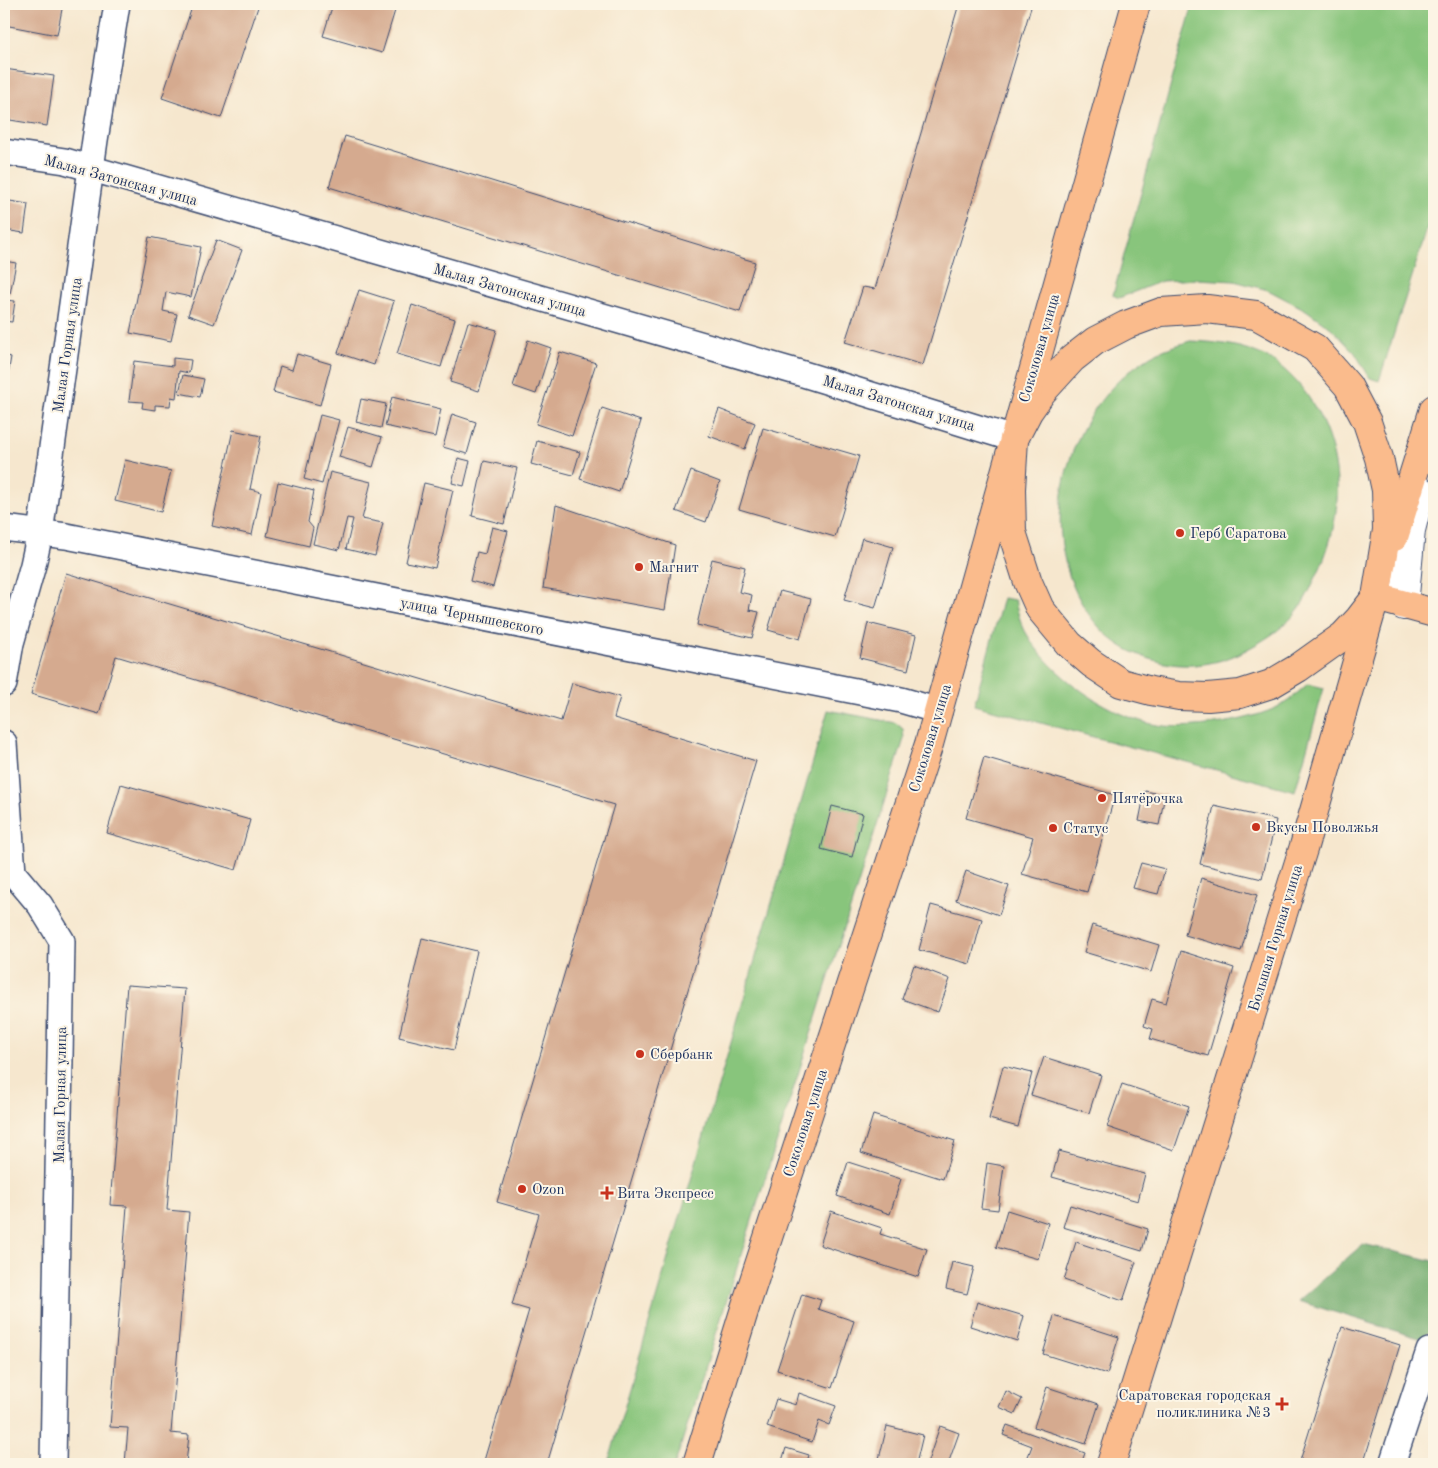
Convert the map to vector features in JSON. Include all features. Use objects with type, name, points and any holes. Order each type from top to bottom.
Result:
[{"type":"main road","name":"Соколовая улица","points":[[696,1464],[939,711],[1136,4]]},
{"type":"main road","points":[[1207,309],[1256,315],[1315,348],[1348,386],[1367,422],[1379,458],[1386,490],[1387,530],[1376,597],[1343,636],[1272,684],[1240,694],[1208,697],[1179,696],[1151,691],[1121,682],[1091,663],[1069,644],[1040,609],[1028,582],[1012,532],[1011,489],[1014,439],[1028,412],[1042,392],[1072,359],[1095,341],[1126,325],[1161,312],[1207,309]]},
{"type":"main road","name":"Большая Горная улица","points":[[1111,1464],[1301,855],[1376,597],[1434,409]]},
{"type":"main road","points":[[1376,597],[1434,613]]},
{"type":"street","name":"Малая Горная улица","points":[[4,684],[11,643],[40,533],[117,4]]},
{"type":"street","name":"Малая Затонская улица","points":[[4,152],[65,161],[92,171],[800,373],[1014,439]]},
{"type":"street","points":[[1404,606],[1411,530],[1434,442]]},
{"type":"street","name":"улица Чернышевского","points":[[4,528],[76,538],[891,698],[939,711]]},
{"type":"street","name":"Малая Горная улица","points":[[4,743],[12,842],[8,883],[40,905],[62,941],[53,1464]]},
{"type":"street","points":[[1392,1464],[1429,1351]]},
{"type":"green space","points":[[1193,4],[1434,4],[1434,207],[1379,381],[1370,378],[1355,353],[1331,328],[1306,310],[1268,290],[1234,281],[1197,279],[1162,281],[1119,298],[1113,295]]},
{"type":"green space","points":[[1190,341],[1220,343],[1249,350],[1268,358],[1283,368],[1296,381],[1317,411],[1325,428],[1335,464],[1337,495],[1335,521],[1324,559],[1307,596],[1294,615],[1271,635],[1235,655],[1204,664],[1182,665],[1161,662],[1124,648],[1105,633],[1088,614],[1067,570],[1061,536],[1061,502],[1067,468],[1079,436],[1097,406],[1119,380],[1146,359]]},
{"type":"green space","points":[[1003,598],[1015,600],[1020,619],[1030,639],[1042,656],[1058,672],[1095,699],[1134,719],[1152,724],[1184,727],[1222,723],[1275,708],[1288,701],[1308,684],[1324,688],[1295,791],[974,705]]},
{"type":"green space","points":[[828,710],[896,723],[903,729],[904,739],[675,1464],[608,1464]]},
{"type":"green space","points":[[1363,1244],[1434,1261],[1434,1327],[1422,1339],[1298,1301]]},
{"type":"building","points":[[4,4],[63,4],[57,35],[4,25]]},
{"type":"building","points":[[193,4],[259,4],[221,118],[162,98]]},
{"type":"building","points":[[333,4],[397,4],[382,53],[323,36]]},
{"type":"building","points":[[959,4],[1032,4],[923,365],[845,342],[863,287],[875,289]]},
{"type":"building","points":[[4,69],[54,76],[47,126],[4,119]]},
{"type":"building","points":[[345,136],[755,262],[740,312],[329,187]]},
{"type":"building","points":[[4,200],[28,204],[24,233],[4,230]]},
{"type":"building","points":[[149,237],[201,247],[191,297],[166,292],[163,311],[177,314],[171,341],[130,333]]},
{"type":"building","points":[[216,240],[242,250],[214,324],[188,315]]},
{"type":"building","points":[[4,261],[16,263],[10,294],[4,293]]},
{"type":"building","points":[[359,290],[394,301],[374,365],[338,353]]},
{"type":"building","points":[[4,300],[15,301],[12,322],[4,321]]},
{"type":"building","points":[[412,305],[455,319],[441,367],[397,354]]},
{"type":"building","points":[[468,322],[497,330],[479,391],[450,382]]},
{"type":"building","points":[[528,340],[551,348],[536,394],[513,386]]},
{"type":"building","points":[[560,352],[596,363],[572,436],[536,424]]},
{"type":"building","points":[[297,354],[331,364],[320,405],[273,392],[280,366],[292,370]]},
{"type":"building","points":[[4,355],[11,357],[6,386],[4,386]]},
{"type":"building","points":[[173,358],[191,360],[189,373],[179,371],[176,398],[171,397],[170,406],[155,405],[155,410],[142,408],[143,402],[129,401],[134,361],[173,366]]},
{"type":"building","points":[[183,375],[204,379],[200,397],[179,393]]},
{"type":"building","points":[[392,397],[441,409],[435,437],[385,426]]},
{"type":"building","points":[[361,399],[386,404],[381,428],[356,422]]},
{"type":"building","points":[[602,408],[641,421],[619,492],[580,479]]},
{"type":"building","points":[[719,409],[755,423],[745,449],[709,436]]},
{"type":"building","points":[[452,414],[476,422],[467,454],[443,447]]},
{"type":"building","points":[[320,415],[339,420],[322,484],[304,479]]},
{"type":"building","points":[[348,427],[382,437],[373,467],[339,457]]},
{"type":"building","points":[[763,428],[859,456],[835,537],[739,509]]},
{"type":"building","points":[[233,430],[261,436],[250,489],[261,492],[252,535],[212,526]]},
{"type":"building","points":[[537,441],[580,452],[573,475],[531,464]]},
{"type":"building","points":[[458,458],[470,461],[464,486],[452,483]]},
{"type":"building","points":[[125,460],[171,471],[161,512],[115,501]]},
{"type":"building","points":[[484,461],[517,468],[504,524],[472,516]]},
{"type":"building","points":[[691,471],[720,482],[706,522],[676,511]]},
{"type":"building","points":[[330,472],[371,482],[362,519],[383,523],[375,556],[346,549],[353,519],[347,518],[339,550],[313,544]]},
{"type":"building","points":[[278,482],[314,491],[308,522],[313,528],[309,546],[267,536]]},
{"type":"building","points":[[424,483],[453,490],[435,568],[406,562]]},
{"type":"building","points":[[556,505],[675,545],[665,610],[543,588]]},
{"type":"building","points":[[492,527],[508,531],[493,587],[470,581],[477,552],[485,554]]},
{"type":"building","points":[[862,538],[893,547],[875,608],[844,600]]},
{"type":"building","points":[[712,559],[745,567],[739,592],[752,595],[749,610],[759,612],[752,638],[697,625]]},
{"type":"building","points":[[66,573],[561,721],[572,683],[620,697],[614,718],[756,761],[547,1464],[483,1464],[529,1310],[512,1305],[539,1214],[497,1202],[614,805],[116,656],[99,714],[31,694]]},
{"type":"building","points":[[780,591],[811,599],[800,639],[768,630]]},
{"type":"building","points":[[868,623],[916,635],[908,670],[860,658]]},
{"type":"building","name":"Статус","points":[[984,757],[1115,795],[1087,892],[1022,874],[1033,837],[966,818]]},
{"type":"building","points":[[121,784],[250,820],[236,870],[107,833]]},
{"type":"building","points":[[1145,791],[1165,795],[1159,825],[1139,821]]},
{"type":"building","points":[[832,806],[863,814],[852,857],[821,849]]},
{"type":"building","points":[[1214,806],[1276,820],[1262,879],[1200,864]]},
{"type":"building","points":[[1141,863],[1165,869],[1158,894],[1133,888]]},
{"type":"building","points":[[966,871],[1009,886],[999,915],[956,900]]},
{"type":"building","points":[[1201,878],[1257,895],[1241,951],[1185,935]]},
{"type":"building","points":[[931,905],[982,919],[970,964],[919,950]]},
{"type":"building","points":[[1092,925],[1159,945],[1151,972],[1084,952]]},
{"type":"building","points":[[422,938],[477,951],[454,1050],[399,1037]]},
{"type":"building","points":[[1181,951],[1234,968],[1208,1056],[1150,1039],[1153,1029],[1144,1026],[1152,999],[1166,1003]]},
{"type":"building","points":[[914,965],[950,979],[938,1012],[902,999]]},
{"type":"building","points":[[127,985],[185,989],[167,1210],[189,1212],[171,1433],[189,1435],[186,1464],[125,1464],[128,1428],[110,1427],[127,1206],[110,1205]]},
{"type":"building","points":[[1044,1057],[1101,1075],[1089,1113],[1031,1095]]},
{"type":"building","points":[[1003,1066],[1032,1073],[1018,1127],[989,1119]]},
{"type":"building","points":[[1122,1084],[1189,1106],[1174,1150],[1107,1127]]},
{"type":"building","points":[[873,1115],[955,1141],[943,1179],[861,1153]]},
{"type":"building","points":[[1059,1151],[1145,1174],[1138,1201],[1052,1177]]},
{"type":"building","points":[[848,1162],[901,1179],[890,1214],[837,1196]]},
{"type":"building","points":[[987,1163],[1004,1166],[998,1210],[981,1208]]},
{"type":"building","points":[[1070,1205],[1148,1229],[1142,1251],[1063,1227]]},
{"type":"building","points":[[1007,1210],[1048,1223],[1038,1259],[996,1247]]},
{"type":"building","points":[[831,1211],[882,1228],[880,1234],[927,1249],[918,1277],[820,1245]]},
{"type":"building","points":[[1076,1242],[1136,1262],[1123,1301],[1064,1280]]},
{"type":"building","points":[[952,1262],[974,1267],[967,1294],[946,1289]]},
{"type":"building","points":[[802,1294],[821,1300],[818,1309],[854,1321],[832,1388],[777,1370]]},
{"type":"building","points":[[977,1302],[1024,1316],[1017,1341],[970,1326]]},
{"type":"building","points":[[1054,1316],[1119,1337],[1107,1374],[1043,1354]]},
{"type":"building","points":[[1342,1327],[1400,1345],[1363,1464],[1299,1464]]},
{"type":"building","points":[[1047,1387],[1099,1404],[1086,1444],[1034,1427]]},
{"type":"building","points":[[1006,1391],[1022,1399],[1015,1414],[999,1407]]},
{"type":"building","points":[[799,1393],[836,1406],[829,1425],[819,1421],[812,1442],[767,1427],[776,1399],[796,1405]]},
{"type":"building","points":[[1007,1425],[1085,1453],[1081,1464],[1043,1464],[1027,1459],[1032,1446],[1003,1435]]},
{"type":"building","points":[[887,1426],[923,1435],[916,1464],[878,1463]]},
{"type":"building","points":[[940,1426],[959,1433],[948,1464],[927,1464]]},
{"type":"building","points":[[786,1448],[809,1455],[807,1462],[815,1464],[781,1464]]},
{"type":"place","name":"Герб Саратова","points":[[1180,533]]},
{"type":"place","name":"Магнит","points":[[639,567]]},
{"type":"place","name":"Пятёрочка","points":[[1102,798]]},
{"type":"place","name":"Вкусы Поволжья","points":[[1256,827]]},
{"type":"place","name":"Статус","points":[[1053,828]]},
{"type":"place","name":"Сбербанк","points":[[640,1054]]},
{"type":"place","name":"Ozon","points":[[522,1189]]},
{"type":"place","name":"Вита Экспресс","points":[[607,1193]]},
{"type":"place","name":"Саратовская городская поликлиника №3","points":[[1282,1404]]}]
